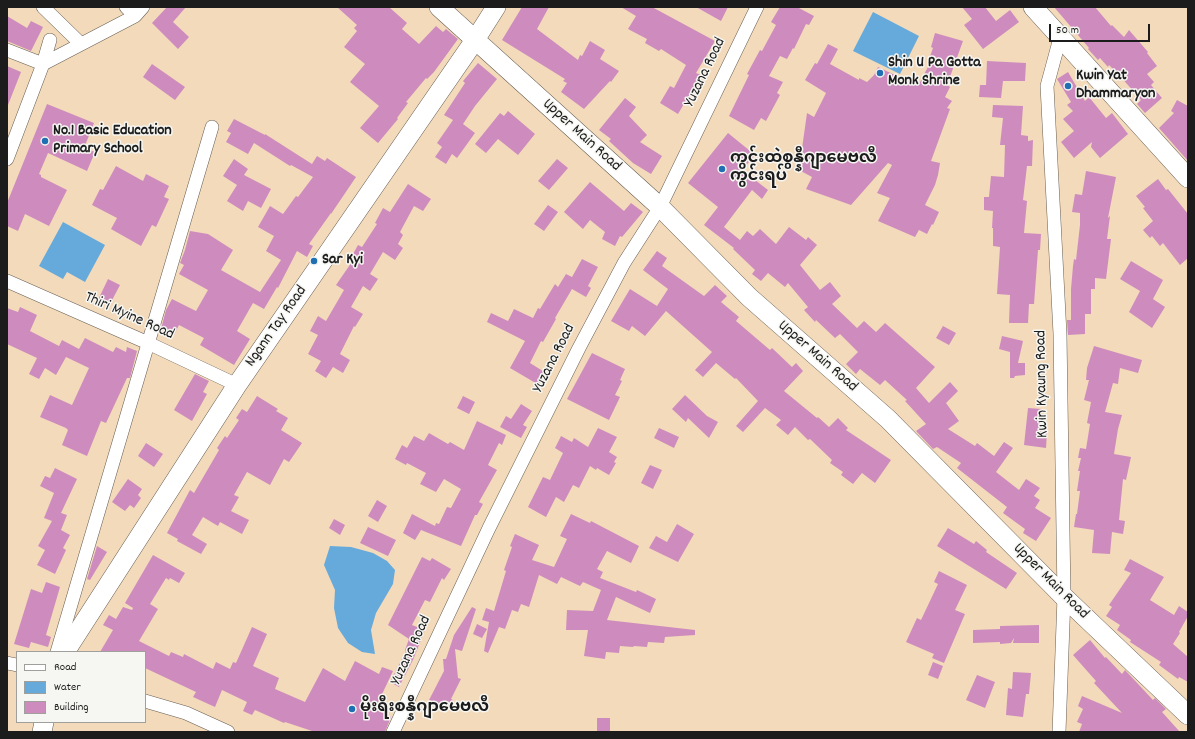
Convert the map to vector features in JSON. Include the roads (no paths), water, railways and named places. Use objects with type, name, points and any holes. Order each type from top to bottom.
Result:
[{"type":"main road","name":"Upper Main Road","points":[[439,7],[660,207],[749,297],[888,419],[1064,597],[1187,713]]},
{"type":"main road","name":"Ngann Tay Road","points":[[67,651],[237,385],[475,40],[496,7]]},
{"type":"main road","points":[[1033,7],[1188,178]]},
{"type":"street","points":[[43,7],[81,44]]},
{"type":"street","name":"Yuzana Road","points":[[393,732],[489,528],[579,348],[624,263],[660,207],[757,7]]},
{"type":"street","points":[[7,50],[43,64],[81,44],[134,10]]},
{"type":"street","name":"Kwin Kyaung Road","points":[[1059,732],[1064,597],[1060,334],[1048,86],[1060,38]]},
{"type":"street","points":[[7,159],[43,64],[50,40]]},
{"type":"street","points":[[57,651],[212,127]]},
{"type":"street","name":"Thiri Myine Road","points":[[7,282],[148,343],[237,385]]},
{"type":"street","points":[[146,701],[186,713],[228,732]]},
{"type":"water","points":[[873,12],[919,36],[900,74],[853,51]]},
{"type":"water","points":[[63,222],[105,245],[85,282],[67,272],[63,279],[39,266]]},
{"type":"water","points":[[330,546],[351,547],[373,553],[387,561],[395,570],[393,584],[376,613],[371,630],[375,654],[362,652],[348,643],[338,628],[334,608],[335,590],[324,565]]},
{"type":"place","name":"Shin U Pa Gotta Monk Shrine","points":[[880,73]]},
{"type":"place","name":"Kwin Yat Dhammaryon","points":[[1068,86]]},
{"type":"place","name":"No.1 Basic Education Primary School","points":[[45,141]]},
{"type":"place","name":"ကွင်းထဲစွန္နီဂျာမေဗလီ ကွင်းရပ်","points":[[722,169]]},
{"type":"place","name":"Sar Kyi","points":[[314,261]]},
{"type":"place","name":"မိုးရီးစန္နီဂျာမေဗလီ","points":[[352,709]]}]
